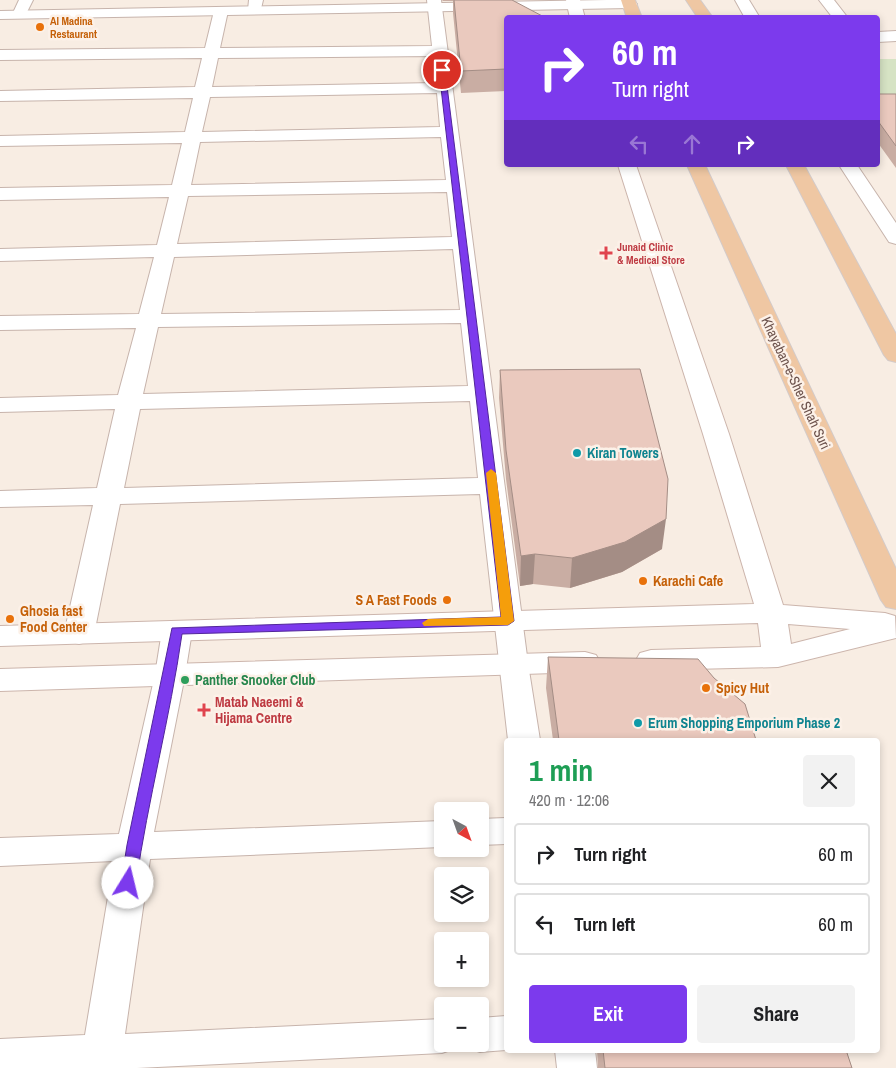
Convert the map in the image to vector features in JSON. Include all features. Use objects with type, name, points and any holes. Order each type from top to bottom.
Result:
[{"type":"main road","points":[[693,0],[704,15]]},
{"type":"main road","name":"Khayaban-e-Sher Shah Suri","points":[[697,167],[896,600]]},
{"type":"main road","points":[[796,167],[896,355]]},
{"type":"street","points":[[19,15],[26,0]]},
{"type":"street","points":[[742,0],[751,15]]},
{"type":"street","points":[[826,0],[838,15]]},
{"type":"street","points":[[0,15],[221,11],[256,5],[434,3],[631,7]]},
{"type":"street","points":[[434,3],[513,664],[524,738]]},
{"type":"street","points":[[79,634],[128,402],[166,251],[221,11]]},
{"type":"street","points":[[880,37],[896,36]]},
{"type":"street","points":[[0,55],[440,51]]},
{"type":"street","points":[[0,96],[444,88]]},
{"type":"street","points":[[0,141],[449,132]]},
{"type":"street","points":[[628,167],[716,434],[770,613],[778,657]]},
{"type":"street","points":[[849,167],[896,238]]},
{"type":"street","points":[[0,194],[456,186]]},
{"type":"street","points":[[0,254],[463,243]]},
{"type":"street","points":[[0,323],[472,316]]},
{"type":"street","points":[[0,405],[481,393]]},
{"type":"street","points":[[0,499],[493,486]]},
{"type":"street","points":[[0,636],[770,613],[896,624]]},
{"type":"street","points":[[0,680],[778,657],[896,628]]},
{"type":"street","points":[[101,1060],[134,845],[170,674],[177,631]]},
{"type":"street","points":[[489,832],[504,831]]},
{"type":"street","points":[[0,852],[134,845],[434,834]]},
{"type":"street","points":[[489,1034],[504,1033]]},
{"type":"street","points":[[0,1057],[101,1060],[434,1037]]},
{"type":"street","points":[[575,1053],[577,1068]]},
{"type":"green space","points":[[880,59],[896,59],[896,110],[880,111]]},
{"type":"building","points":[[454,0],[512,0],[540,15],[504,15],[504,69],[461,71]]},
{"type":"building","points":[[880,94],[896,94],[896,146],[880,124]]},
{"type":"building","name":"Kiran Towers","points":[[640,369],[668,479],[666,519],[625,542],[572,558],[535,554],[521,556],[506,450],[500,370]]},
{"type":"building","points":[[548,657],[698,659],[714,678],[745,704],[755,738],[559,738]]},
{"type":"building","points":[[603,1053],[847,1053],[852,1068],[605,1068]]},
{"type":"slow traffic","points":[[428,623],[508,621],[491,473]]},
{"type":"place","name":"Al Madina Restaurant","points":[[40,27]]},
{"type":"place","name":"Junaid Clinic & Medical Store","points":[[606,253]]},
{"type":"place","name":"Kiran Towers","points":[[577,453]]},
{"type":"place","name":"Karachi Cafe","points":[[643,581]]},
{"type":"place","name":"S A Fast Foods","points":[[447,600]]},
{"type":"place","name":"Ghosia fast Food Center","points":[[10,619]]},
{"type":"place","name":"Panther Snooker Club","points":[[185,680]]},
{"type":"place","name":"Spicy Hut","points":[[706,688]]},
{"type":"place","name":"Matab Naeemi & Hijama Centre","points":[[204,710]]},
{"type":"place","name":"Erum Shopping Emporium Phase 2","points":[[638,723]]},
{"type":"route","points":[[128,883],[177,631],[508,621],[442,70]]}]
